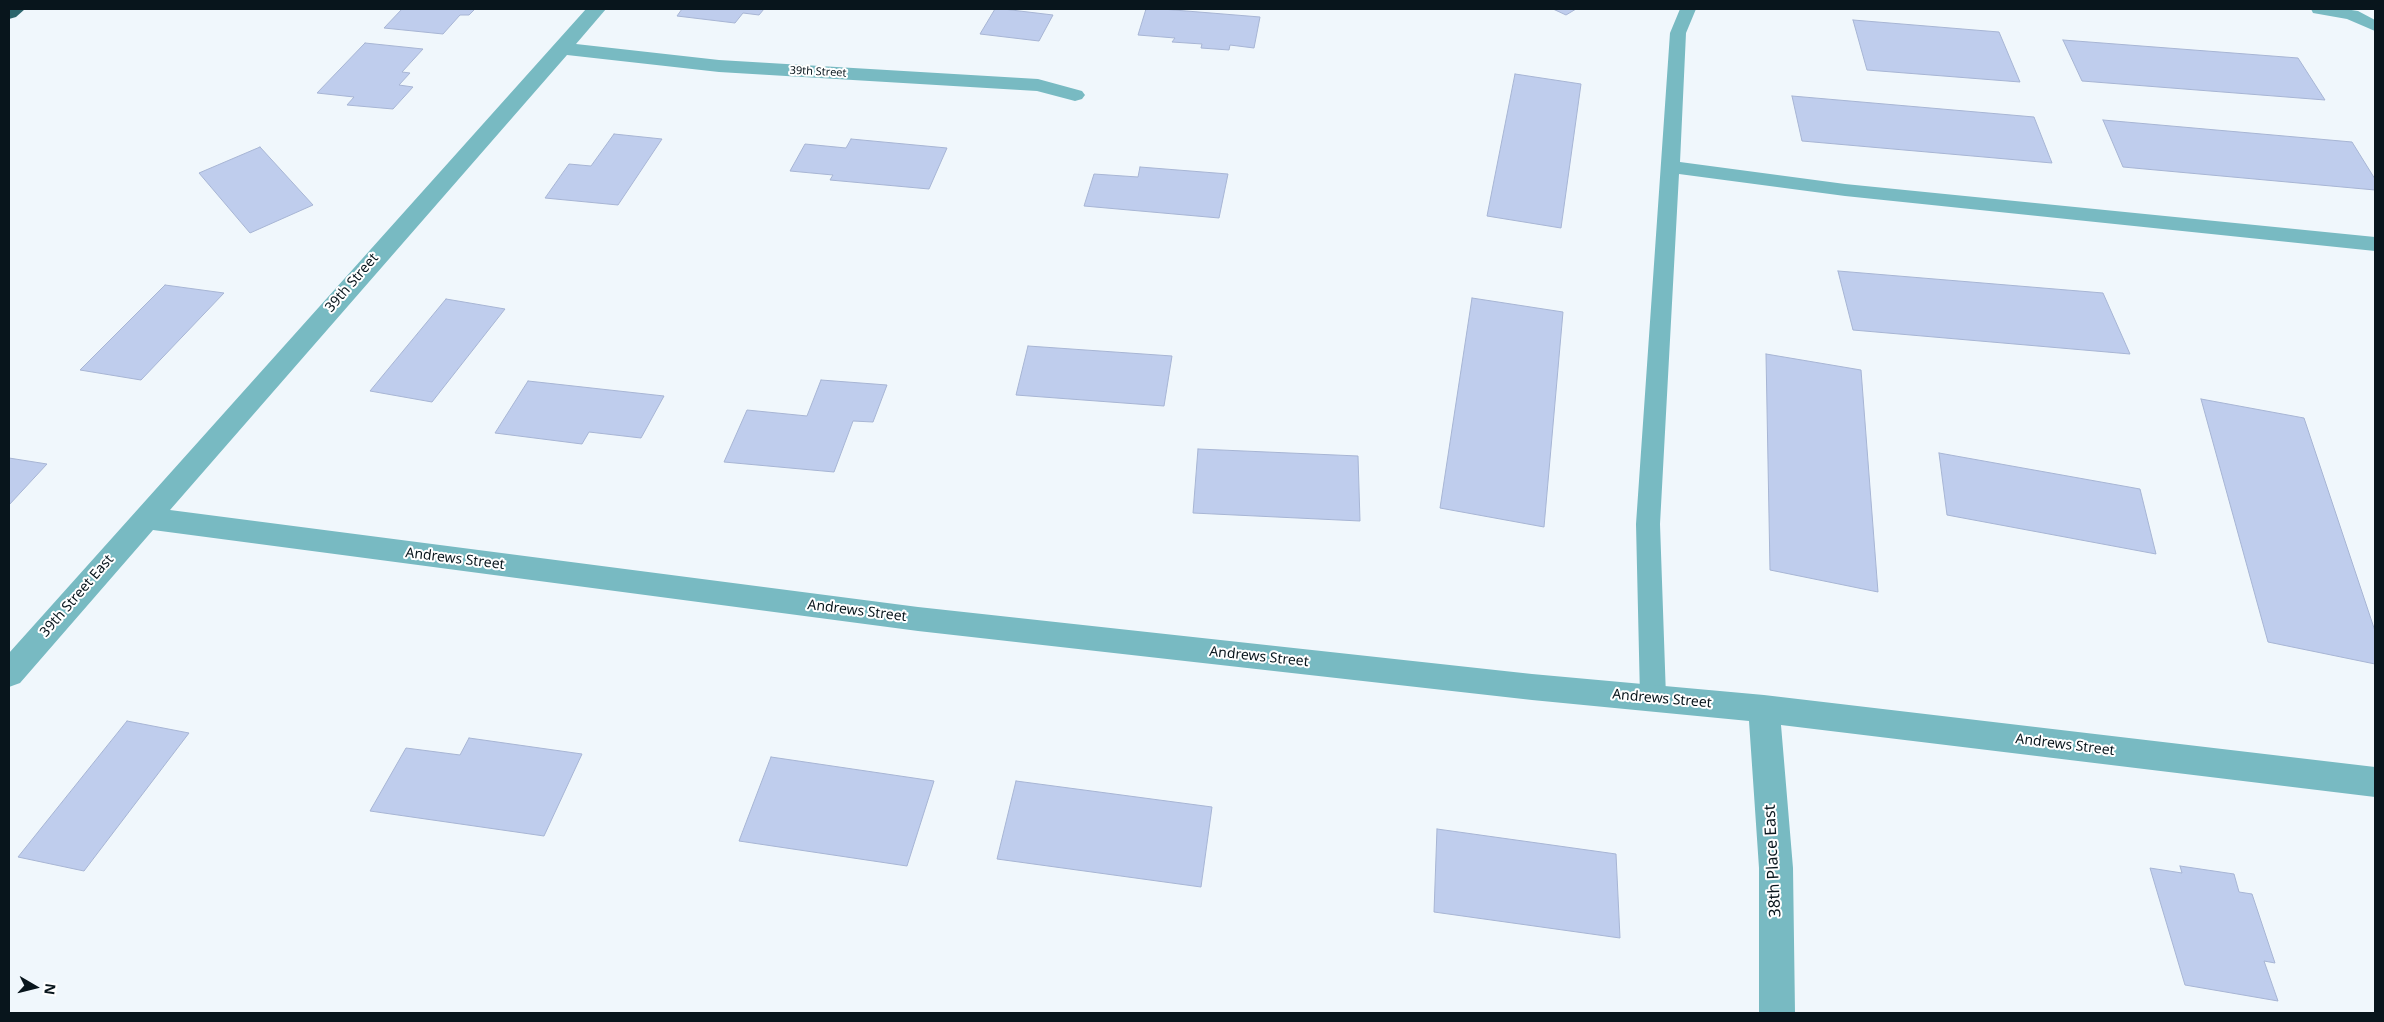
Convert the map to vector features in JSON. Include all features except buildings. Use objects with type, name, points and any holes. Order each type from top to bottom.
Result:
[{"type":"highway","points":[[9,13],[15,9]]},
{"type":"street","name":"39th Street","points":[[145,518],[596,9]]},
{"type":"street","name":"39th Street","points":[[560,48],[719,66],[1038,85],[1075,95]]},
{"type":"street","name":"39th Street East","points":[[9,674],[145,518]]},
{"type":"street","name":"Andrews Street","points":[[145,518],[918,619],[1532,687],[1764,709],[2375,782]]},
{"type":"street","name":"38th Place East","points":[[1764,709],[1776,868],[1777,1013]]},
{"type":"lane","points":[[1652,697],[1648,524],[1678,34],[1688,9]]},
{"type":"lane","points":[[2319,9],[2352,15],[2375,26]]},
{"type":"lane","points":[[1671,167],[1845,190],[2375,244]]}]
